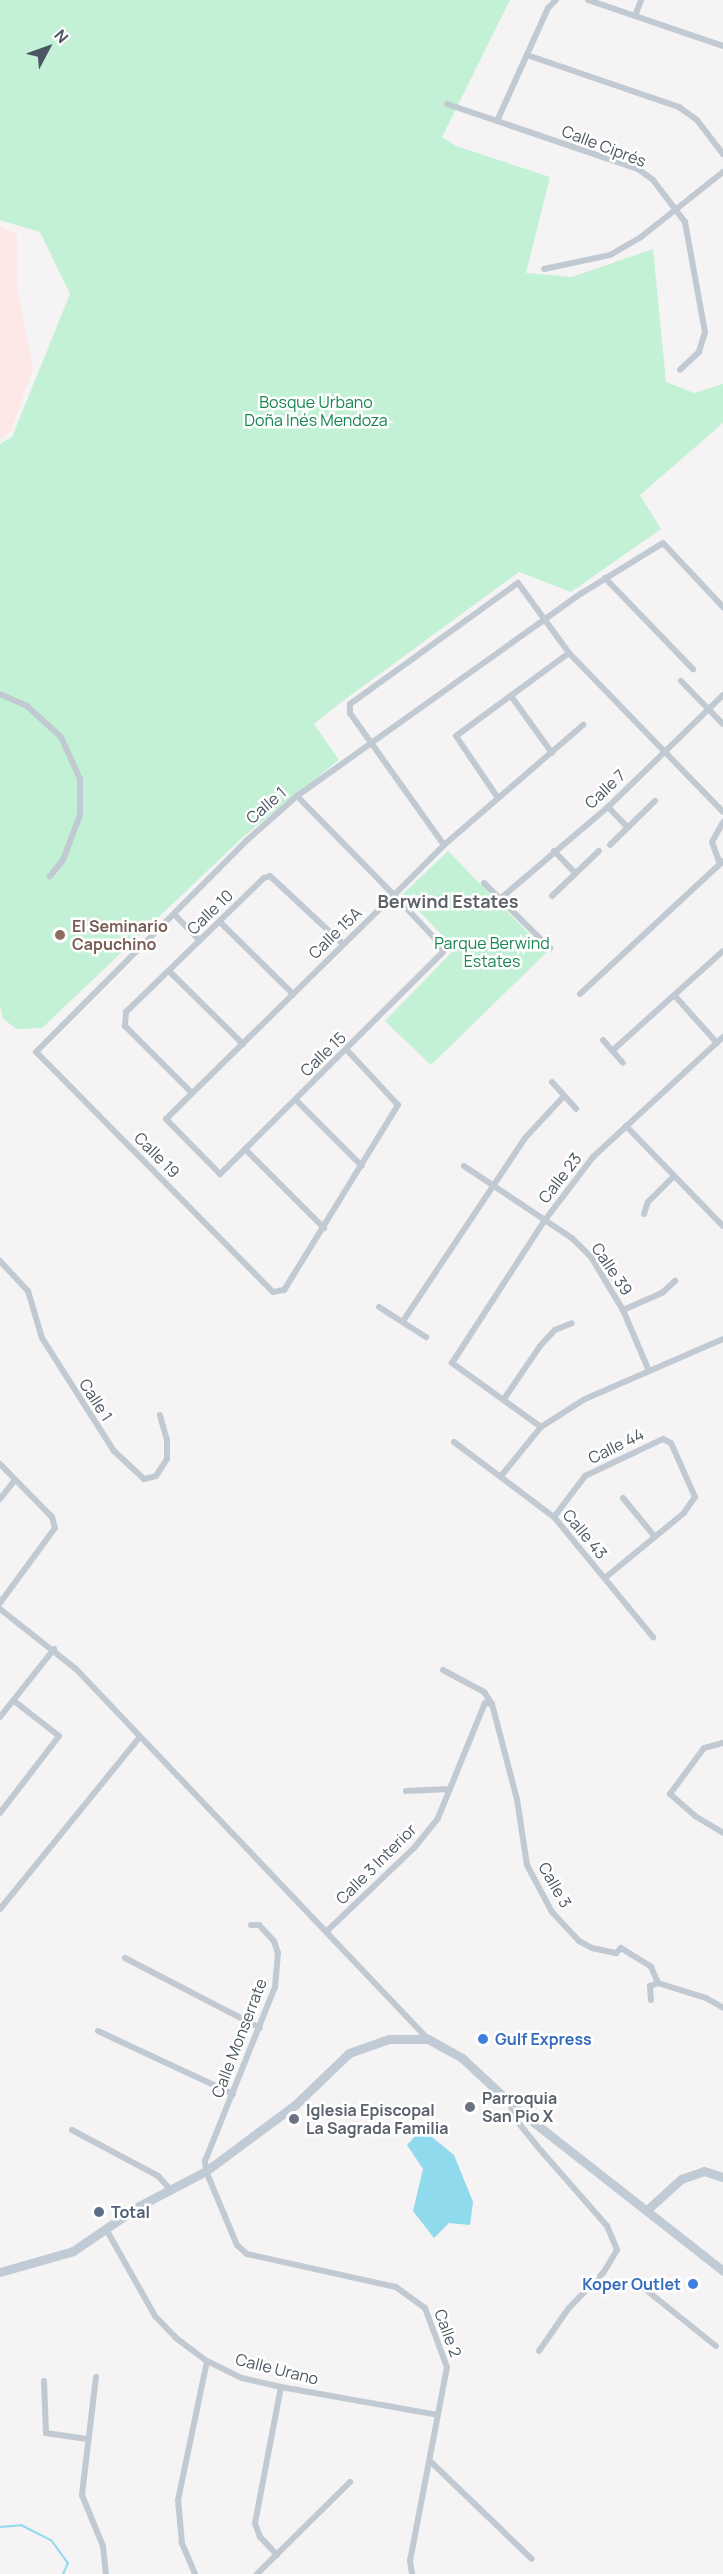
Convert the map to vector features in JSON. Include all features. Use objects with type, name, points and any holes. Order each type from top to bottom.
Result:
[{"type":"street","points":[[497,121],[556,0]]},
{"type":"street","points":[[588,0],[723,46]]},
{"type":"street","points":[[635,16],[641,0]]},
{"type":"street","points":[[527,56],[680,107],[697,120],[723,153]]},
{"type":"street","name":"Calle Ciprés","points":[[447,105],[638,169],[653,180],[676,209],[691,241],[705,332],[699,352],[680,370]]},
{"type":"street","points":[[544,269],[610,255],[641,237],[723,172]]},
{"type":"street","name":"Calle 1","points":[[38,1050],[174,914],[297,796],[606,578],[663,543],[723,607]]},
{"type":"street","points":[[606,578],[693,669]]},
{"type":"street","points":[[444,845],[350,713],[350,704],[518,583],[569,653],[723,812]]},
{"type":"street","points":[[498,798],[456,735],[569,653]]},
{"type":"street","points":[[681,681],[723,724]]},
{"type":"street","points":[[0,694],[27,706],[61,737],[80,779],[81,815],[63,860],[50,876]]},
{"type":"street","name":"Calle 7","points":[[501,898],[554,850],[608,807],[723,695]]},
{"type":"street","points":[[511,696],[552,753]]},
{"type":"street","name":"Calle 15A","points":[[220,1174],[166,1119],[444,845],[583,725]]},
{"type":"street","points":[[297,796],[394,895]]},
{"type":"street","points":[[610,845],[655,801]]},
{"type":"street","points":[[608,807],[627,827]]},
{"type":"street","points":[[580,994],[721,862],[712,842],[723,822]]},
{"type":"street","points":[[554,850],[575,873]]},
{"type":"street","points":[[552,896],[599,850]]},
{"type":"street","name":"Calle 10","points":[[192,1093],[123,1019],[169,971],[264,878],[270,876],[343,944]]},
{"type":"street","points":[[484,883],[550,948]]},
{"type":"street","name":"Calle 15","points":[[220,1174],[443,952],[394,895]]},
{"type":"street","points":[[174,914],[200,941]]},
{"type":"street","points":[[220,922],[293,994]]},
{"type":"street","points":[[612,1051],[723,951]]},
{"type":"street","points":[[169,971],[243,1044]]},
{"type":"street","points":[[675,996],[717,1043]]},
{"type":"street","name":"Calle 23","points":[[504,1399],[452,1363],[545,1220],[593,1157],[723,1037]]},
{"type":"street","points":[[603,1040],[623,1063]]},
{"type":"street","name":"Calle 19","points":[[38,1050],[273,1292],[284,1290],[324,1228]]},
{"type":"street","points":[[245,1149],[324,1228],[398,1105],[347,1050]]},
{"type":"street","points":[[552,1082],[576,1109]]},
{"type":"street","points":[[403,1322],[525,1138],[564,1096]]},
{"type":"street","points":[[296,1100],[362,1166]]},
{"type":"street","points":[[626,1126],[673,1178],[723,1226]]},
{"type":"street","name":"Calle 39","points":[[464,1167],[545,1220],[591,1257],[623,1310],[649,1371]]},
{"type":"street","points":[[644,1214],[648,1202],[673,1178]]},
{"type":"street","name":"Calle 1","points":[[0,1262],[28,1291],[42,1338],[114,1451],[144,1479],[156,1476],[167,1459],[167,1440],[160,1415]]},
{"type":"street","points":[[623,1310],[662,1293],[675,1281]]},
{"type":"street","points":[[379,1306],[426,1337]]},
{"type":"street","points":[[541,1426],[504,1399],[540,1346],[555,1330],[572,1323]]},
{"type":"street","points":[[501,1476],[541,1426],[585,1399],[723,1339]]},
{"type":"street","name":"Calle 44","points":[[554,1517],[585,1476],[663,1439],[671,1443],[695,1497],[655,1537],[605,1578]]},
{"type":"street","name":"Calle 43","points":[[454,1442],[554,1517],[653,1637]]},
{"type":"street","points":[[0,1464],[52,1517],[55,1528],[0,1603]]},
{"type":"street","points":[[0,1499],[15,1480]]},
{"type":"street","points":[[623,1498],[655,1537]]},
{"type":"street","points":[[0,1609],[54,1649],[428,2039],[462,2058],[511,2102],[723,2271]]},
{"type":"street","points":[[0,1717],[54,1649]]},
{"type":"street","points":[[443,1670],[484,1692],[492,1704]]},
{"type":"street","points":[[0,1813],[59,1736],[13,1700]]},
{"type":"street","name":"Calle 3 Interior","points":[[327,1932],[414,1848],[438,1818],[485,1703],[492,1704]]},
{"type":"street","name":"Calle 3","points":[[492,1704],[515,1790],[527,1865],[552,1912],[579,1941],[592,1948],[616,1953],[621,1948],[636,1956],[651,1967],[657,1983]]},
{"type":"street","points":[[0,1909],[140,1737]]},
{"type":"street","points":[[723,1743],[704,1749],[670,1794],[695,1816],[723,1833]]},
{"type":"street","points":[[406,1791],[450,1789]]},
{"type":"street","name":"Calle Monserrate","points":[[206,2171],[205,2161],[275,1987],[278,1953],[268,1931],[259,1925],[251,1925]]},
{"type":"street","points":[[125,1958],[260,2028]]},
{"type":"street","points":[[651,2000],[650,1986],[657,1983],[706,1998],[723,2008]]},
{"type":"street","points":[[98,2031],[233,2094]]},
{"type":"street","points":[[0,2272],[73,2251],[169,2188],[206,2171],[295,2105],[349,2053],[389,2039],[428,2039]]},
{"type":"street","points":[[511,2102],[513,2116],[607,2226],[617,2250],[603,2273],[568,2309],[539,2351]]},
{"type":"street","points":[[72,2130],[158,2176],[169,2188]]},
{"type":"street","name":"Calle 2","points":[[206,2171],[237,2245],[247,2254],[396,2287],[425,2308],[447,2367],[410,2562],[412,2574]]},
{"type":"street","points":[[648,2209],[681,2179],[704,2171],[723,2177]]},
{"type":"street","name":"Calle Urano","points":[[106,2229],[155,2316],[176,2338],[207,2361],[242,2378],[438,2415]]},
{"type":"street","points":[[645,2289],[716,2346]]},
{"type":"street","points":[[195,2574],[182,2543],[178,2500],[207,2361]]},
{"type":"street","points":[[96,2377],[82,2495],[103,2546],[106,2574]]},
{"type":"street","points":[[44,2381],[46,2433],[88,2439]]},
{"type":"street","points":[[277,2555],[260,2537],[255,2523],[281,2387]]},
{"type":"street","points":[[430,2461],[532,2559]]},
{"type":"street","points":[[257,2574],[350,2482]]},
{"type":"shaded area","points":[[0,226],[17,235],[17,286],[33,368],[11,431],[0,439]]},
{"type":"green space","name":"Bosque Urbano Doña Inés Mendoza","points":[[0,0],[510,0],[442,137],[456,146],[550,177],[526,273],[572,277],[653,249],[666,382],[694,393],[723,384],[723,423],[640,495],[661,529],[571,592],[519,572],[336,706],[314,724],[339,760],[244,836],[42,1028],[17,1029],[3,1019],[0,1006],[0,444],[12,437],[70,294],[40,232],[0,220]]},
{"type":"green space","name":"Parque Berwind Estates","points":[[448,851],[547,952],[431,1065],[385,1021],[455,949],[403,894]]},
{"type":"water","points":[[422,2129],[454,2155],[473,2202],[470,2225],[449,2223],[434,2238],[413,2211],[423,2169],[407,2145]]},
{"type":"waterway","points":[[0,2527],[21,2525],[51,2540],[68,2563],[63,2574]]},
{"type":"place","name":"El Seminario Capuchino","points":[[60,935]]},
{"type":"place","name":"Gulf Express","points":[[483,2039]]},
{"type":"place","name":"Parroquia San Pio X","points":[[470,2107]]},
{"type":"place","name":"Iglesia Episcopal La Sagrada Familia","points":[[294,2119]]},
{"type":"place","name":"Total","points":[[99,2212]]},
{"type":"place","name":"Koper Outlet","points":[[693,2284]]},
{"type":"district","name":"Berwind Estates","points":[[448,901]]}]
